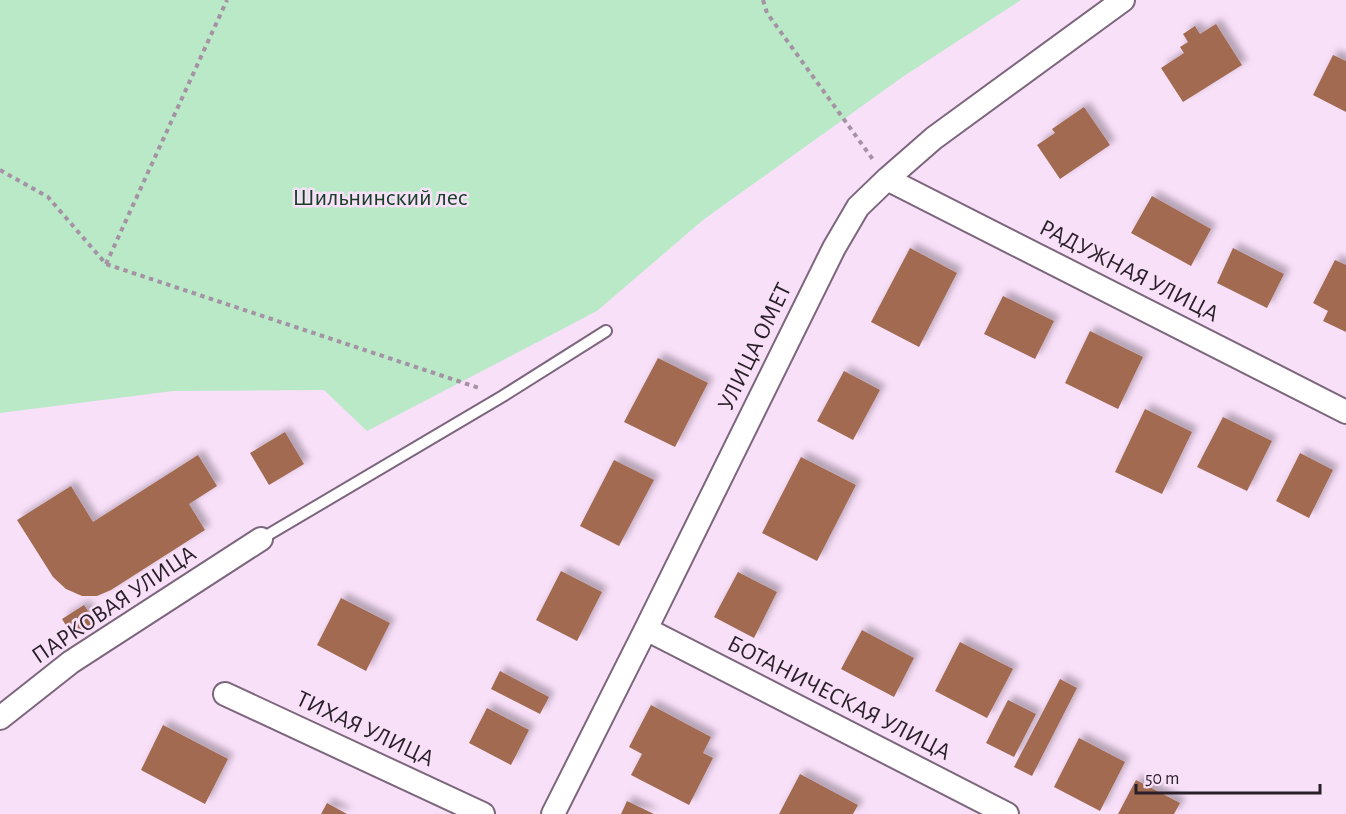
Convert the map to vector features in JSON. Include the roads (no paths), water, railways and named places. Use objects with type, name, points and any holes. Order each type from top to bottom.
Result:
[{"type":"street","name":"УЛИЦА ОМЕТ","points":[[553,814],[834,248],[858,207],[934,138],[1123,0]]},
{"type":"street","name":"РАДУЖНАЯ УЛИЦА","points":[[887,179],[1346,412]]},
{"type":"street","name":"ПАРКОВАЯ УЛИЦА","points":[[0,718],[71,662],[261,539]]},
{"type":"street","name":"БОТАНИЧЕСКАЯ УЛИЦА","points":[[646,629],[1007,814]]},
{"type":"street","name":"ТИХАЯ УЛИЦА","points":[[225,694],[483,814]]},
{"type":"lane","points":[[261,539],[503,396],[606,331]]},
{"type":"park label","name":"Шильнинский лес","points":[[380,198]]}]
